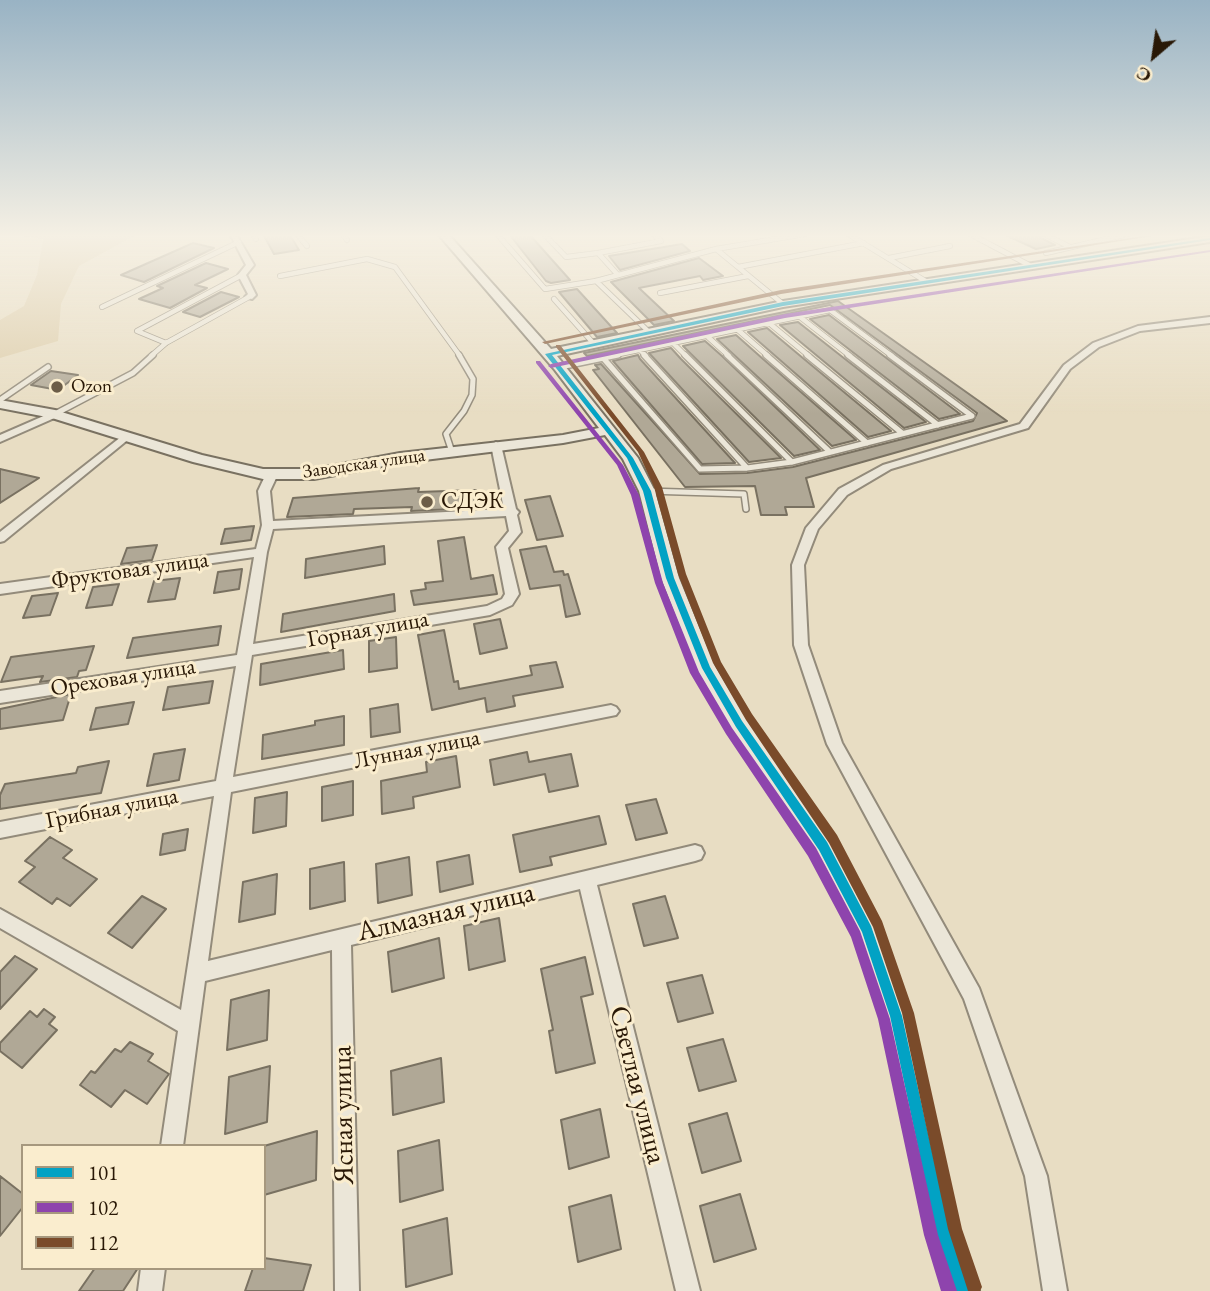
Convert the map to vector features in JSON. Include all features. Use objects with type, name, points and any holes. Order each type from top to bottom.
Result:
[{"type":"street","points":[[249,297],[252,294]]},
{"type":"street","points":[[496,294],[560,367],[630,458],[647,491],[670,578],[706,668],[740,724],[823,846],[867,930],[896,1016],[943,1232],[961,1291]]},
{"type":"street","points":[[548,354],[783,304],[847,294]]},
{"type":"street","points":[[1055,1291],[1036,1177],[972,995],[835,744],[801,645],[799,565],[812,528],[843,492],[887,467],[1024,426],[1067,368],[1096,345],[1138,329],[1210,320]]},
{"type":"street","name":"Заводская улица","points":[[0,402],[55,414],[198,459],[272,474],[314,474],[610,430]]},
{"type":"street","points":[[0,439],[55,414]]},
{"type":"street","points":[[0,538],[126,436]]},
{"type":"street","points":[[268,525],[513,512],[496,445]]},
{"type":"street","points":[[172,1144],[223,789],[261,552],[268,525],[264,491],[272,474]]},
{"type":"street","name":"Горная улица","points":[[246,655],[502,606],[512,594],[502,547],[515,532],[513,512]]},
{"type":"street","name":"Фруктовая улица","points":[[0,589],[261,552]]},
{"type":"street","name":"Ореховая улица","points":[[0,697],[246,655]]},
{"type":"street","name":"Лунная улица","points":[[223,789],[611,711]]},
{"type":"street","name":"Грибная улица","points":[[0,830],[223,789]]},
{"type":"street","name":"Алмазная улица","points":[[197,973],[695,853]]},
{"type":"street","name":"Светлая улица","points":[[586,879],[688,1291]]},
{"type":"street","points":[[0,918],[190,1026]]},
{"type":"street","name":"Ясная улица","points":[[341,938],[347,1291]]},
{"type":"street","points":[[149,1291],[153,1270]]},
{"type":"lane","points":[[102,307],[129,294]]},
{"type":"lane","points":[[166,343],[137,331],[206,294]]},
{"type":"lane","points":[[415,294],[458,352],[472,379],[472,395],[446,435],[452,452]]},
{"type":"lane","points":[[610,294],[649,332]]},
{"type":"lane","points":[[771,294],[783,304]]},
{"type":"lane","points":[[55,414],[133,373],[166,343],[249,297]]},
{"type":"lane","points":[[554,299],[594,344]]},
{"type":"lane","points":[[560,367],[830,310],[972,416],[792,462],[747,468],[700,469],[604,359]]},
{"type":"lane","points":[[800,317],[938,425]]},
{"type":"lane","points":[[769,323],[902,433]]},
{"type":"lane","points":[[738,330],[867,443]]},
{"type":"lane","points":[[708,337],[830,452]]},
{"type":"lane","points":[[674,344],[792,462]]},
{"type":"lane","points":[[641,351],[747,468]]},
{"type":"lane","points":[[0,402],[48,368]]},
{"type":"lane","points":[[647,491],[744,494],[746,509]]},
{"type":"shaded area","points":[[29,294],[66,294],[61,304],[58,341],[0,358],[0,320],[24,306]]},
{"type":"building","points":[[149,294],[195,294],[170,308],[139,299]]},
{"type":"building","points":[[217,294],[239,297],[200,317],[183,312]]},
{"type":"building","points":[[561,294],[582,294],[617,333],[597,337]]},
{"type":"building","points":[[623,294],[646,294],[674,321],[654,325]]},
{"type":"building","points":[[838,301],[1007,421],[806,478],[814,507],[785,507],[787,515],[761,515],[755,486],[685,487],[593,370],[599,369],[595,365],[601,364],[700,474],[747,473],[793,467],[973,421],[977,413],[830,305],[587,356],[584,353]]},
{"type":"building","points":[[829,315],[960,414],[939,419],[810,319]]},
{"type":"building","points":[[798,322],[926,422],[904,428],[780,325]]},
{"type":"building","points":[[767,328],[891,431],[868,437],[748,332]]},
{"type":"building","points":[[736,335],[856,440],[832,446],[717,339]]},
{"type":"building","points":[[705,341],[820,450],[794,456],[683,346]]},
{"type":"building","points":[[671,348],[781,458],[749,462],[649,353]]},
{"type":"building","points":[[638,355],[735,463],[702,464],[613,361]]},
{"type":"building","points":[[51,371],[78,375],[58,390],[31,385]]},
{"type":"building","points":[[0,469],[39,478],[0,503]]},
{"type":"building","points":[[419,488],[418,492],[476,490],[475,508],[411,511],[412,507],[354,509],[353,514],[287,517],[293,498]]},
{"type":"building","points":[[550,496],[563,536],[537,540],[525,500]]},
{"type":"building","points":[[254,526],[251,540],[221,544],[225,529]]},
{"type":"building","points":[[464,537],[471,579],[493,575],[497,594],[414,605],[411,591],[426,589],[425,583],[443,581],[438,541]]},
{"type":"building","points":[[157,545],[152,560],[121,564],[127,548]]},
{"type":"building","points":[[384,546],[385,564],[305,578],[306,559]]},
{"type":"building","points":[[546,546],[554,572],[563,571],[564,575],[568,574],[580,614],[566,617],[560,585],[530,589],[520,550]]},
{"type":"building","points":[[242,569],[239,589],[214,593],[218,572]]},
{"type":"building","points":[[180,578],[175,599],[148,602],[154,581]]},
{"type":"building","points":[[119,584],[112,605],[86,608],[93,587]]},
{"type":"building","points":[[58,593],[50,615],[23,618],[32,596]]},
{"type":"building","points":[[394,594],[395,611],[281,632],[283,614]]},
{"type":"building","points":[[500,619],[507,648],[480,654],[474,624]]},
{"type":"building","points":[[221,626],[218,645],[127,658],[133,638]]},
{"type":"building","points":[[444,630],[454,682],[458,681],[459,689],[532,675],[530,666],[556,662],[563,687],[513,696],[515,706],[487,712],[485,698],[432,710],[418,635]]},
{"type":"building","points":[[396,637],[397,668],[369,672],[369,641]]},
{"type":"building","points":[[94,646],[86,670],[79,671],[77,677],[40,682],[43,676],[1,682],[11,657]]},
{"type":"building","points":[[343,650],[344,669],[260,685],[261,664]]},
{"type":"building","points":[[213,681],[209,703],[163,710],[168,687]]},
{"type":"building","points":[[71,694],[63,720],[0,729],[0,709]]},
{"type":"building","points":[[134,702],[128,724],[90,730],[96,708]]},
{"type":"building","points":[[398,704],[400,732],[371,737],[370,709]]},
{"type":"building","points":[[344,716],[344,745],[262,759],[263,735],[315,725],[315,721]]},
{"type":"building","points":[[185,749],[179,780],[147,786],[154,754]]},
{"type":"building","points":[[527,752],[529,762],[571,754],[578,786],[549,792],[545,774],[494,785],[490,760]]},
{"type":"building","points":[[456,756],[460,787],[413,797],[414,808],[382,814],[381,781],[427,772],[426,762]]},
{"type":"building","points":[[109,761],[101,793],[0,809],[0,795],[5,784],[76,773],[78,767]]},
{"type":"building","points":[[353,781],[353,815],[322,821],[322,787]]},
{"type":"building","points":[[287,792],[286,826],[253,833],[255,798]]},
{"type":"building","points":[[656,799],[667,833],[636,840],[626,805]]},
{"type":"building","points":[[599,816],[606,844],[550,857],[552,865],[520,872],[513,835]]},
{"type":"building","points":[[188,829],[185,850],[160,855],[163,834]]},
{"type":"building","points":[[50,837],[72,850],[63,858],[97,879],[70,906],[57,898],[52,904],[19,882],[35,867],[25,861]]},
{"type":"building","points":[[469,855],[473,884],[440,892],[437,862]]},
{"type":"building","points":[[409,857],[412,895],[378,903],[376,864]]},
{"type":"building","points":[[344,862],[345,901],[310,909],[310,869]]},
{"type":"building","points":[[277,874],[275,914],[239,922],[243,882]]},
{"type":"building","points":[[142,896],[166,909],[132,948],[108,933]]},
{"type":"building","points":[[665,896],[678,938],[644,946],[633,904]]},
{"type":"building","points":[[499,918],[505,961],[469,970],[464,926]]},
{"type":"building","points":[[439,938],[444,978],[392,992],[388,952]]},
{"type":"building","points":[[15,956],[37,969],[0,1009],[0,972]]},
{"type":"building","points":[[585,957],[593,994],[581,997],[595,1063],[556,1073],[549,1031],[553,1030],[541,969]]},
{"type":"building","points":[[702,975],[713,1013],[678,1022],[667,983]]},
{"type":"building","points":[[269,990],[267,1040],[227,1050],[231,1000]]},
{"type":"building","points":[[44,1009],[55,1017],[49,1024],[57,1030],[22,1068],[0,1051],[0,1043],[30,1011],[37,1017]]},
{"type":"building","points":[[723,1039],[736,1081],[699,1091],[687,1048]]},
{"type":"building","points":[[130,1042],[153,1054],[148,1061],[169,1074],[147,1104],[125,1090],[111,1107],[80,1085],[91,1071],[95,1073],[115,1049],[121,1052]]},
{"type":"building","points":[[441,1058],[444,1102],[393,1115],[391,1071]]},
{"type":"building","points":[[270,1066],[267,1122],[225,1134],[229,1077]]},
{"type":"building","points":[[600,1109],[609,1157],[569,1169],[561,1120]]},
{"type":"building","points":[[727,1113],[741,1161],[702,1173],[689,1124]]},
{"type":"building","points":[[317,1131],[316,1180],[266,1194],[266,1145]]},
{"type":"building","points":[[439,1140],[443,1190],[400,1202],[398,1151]]},
{"type":"building","points":[[0,1176],[21,1192],[21,1210],[0,1236]]},
{"type":"building","points":[[740,1194],[756,1249],[714,1262],[700,1206]]},
{"type":"building","points":[[611,1195],[621,1249],[578,1262],[569,1207]]},
{"type":"building","points":[[447,1218],[452,1274],[406,1287],[403,1230]]},
{"type":"building","points":[[266,1258],[311,1265],[303,1291],[245,1291],[252,1270],[266,1270]]},
{"type":"building","points":[[94,1270],[137,1270],[123,1291],[79,1291]]},
{"type":"transit line","name":"112","points":[[545,342],[770,294]]},
{"type":"transit line","name":"101","points":[[548,354],[783,304],[847,294]]},
{"type":"transit line","name":"102","points":[[551,366],[785,316],[927,294]]},
{"type":"transit line","name":"112","points":[[558,346],[641,452],[658,487],[682,574],[717,663],[749,717],[833,839],[878,925],[908,1013],[955,1229],[974,1287]]},
{"type":"transit line","name":"101","points":[[548,354],[630,458],[647,491],[670,578],[706,668],[739,724],[823,846],[867,930],[896,1016],[943,1232],[962,1291]]},
{"type":"transit line","name":"102","points":[[538,362],[620,465],[635,495],[659,583],[695,673],[729,731],[812,852],[856,935],[884,1019],[931,1235],[949,1291]]},
{"type":"place","name":"Ozon","points":[[57,387]]},
{"type":"place","name":"СДЭК","points":[[427,502]]}]
